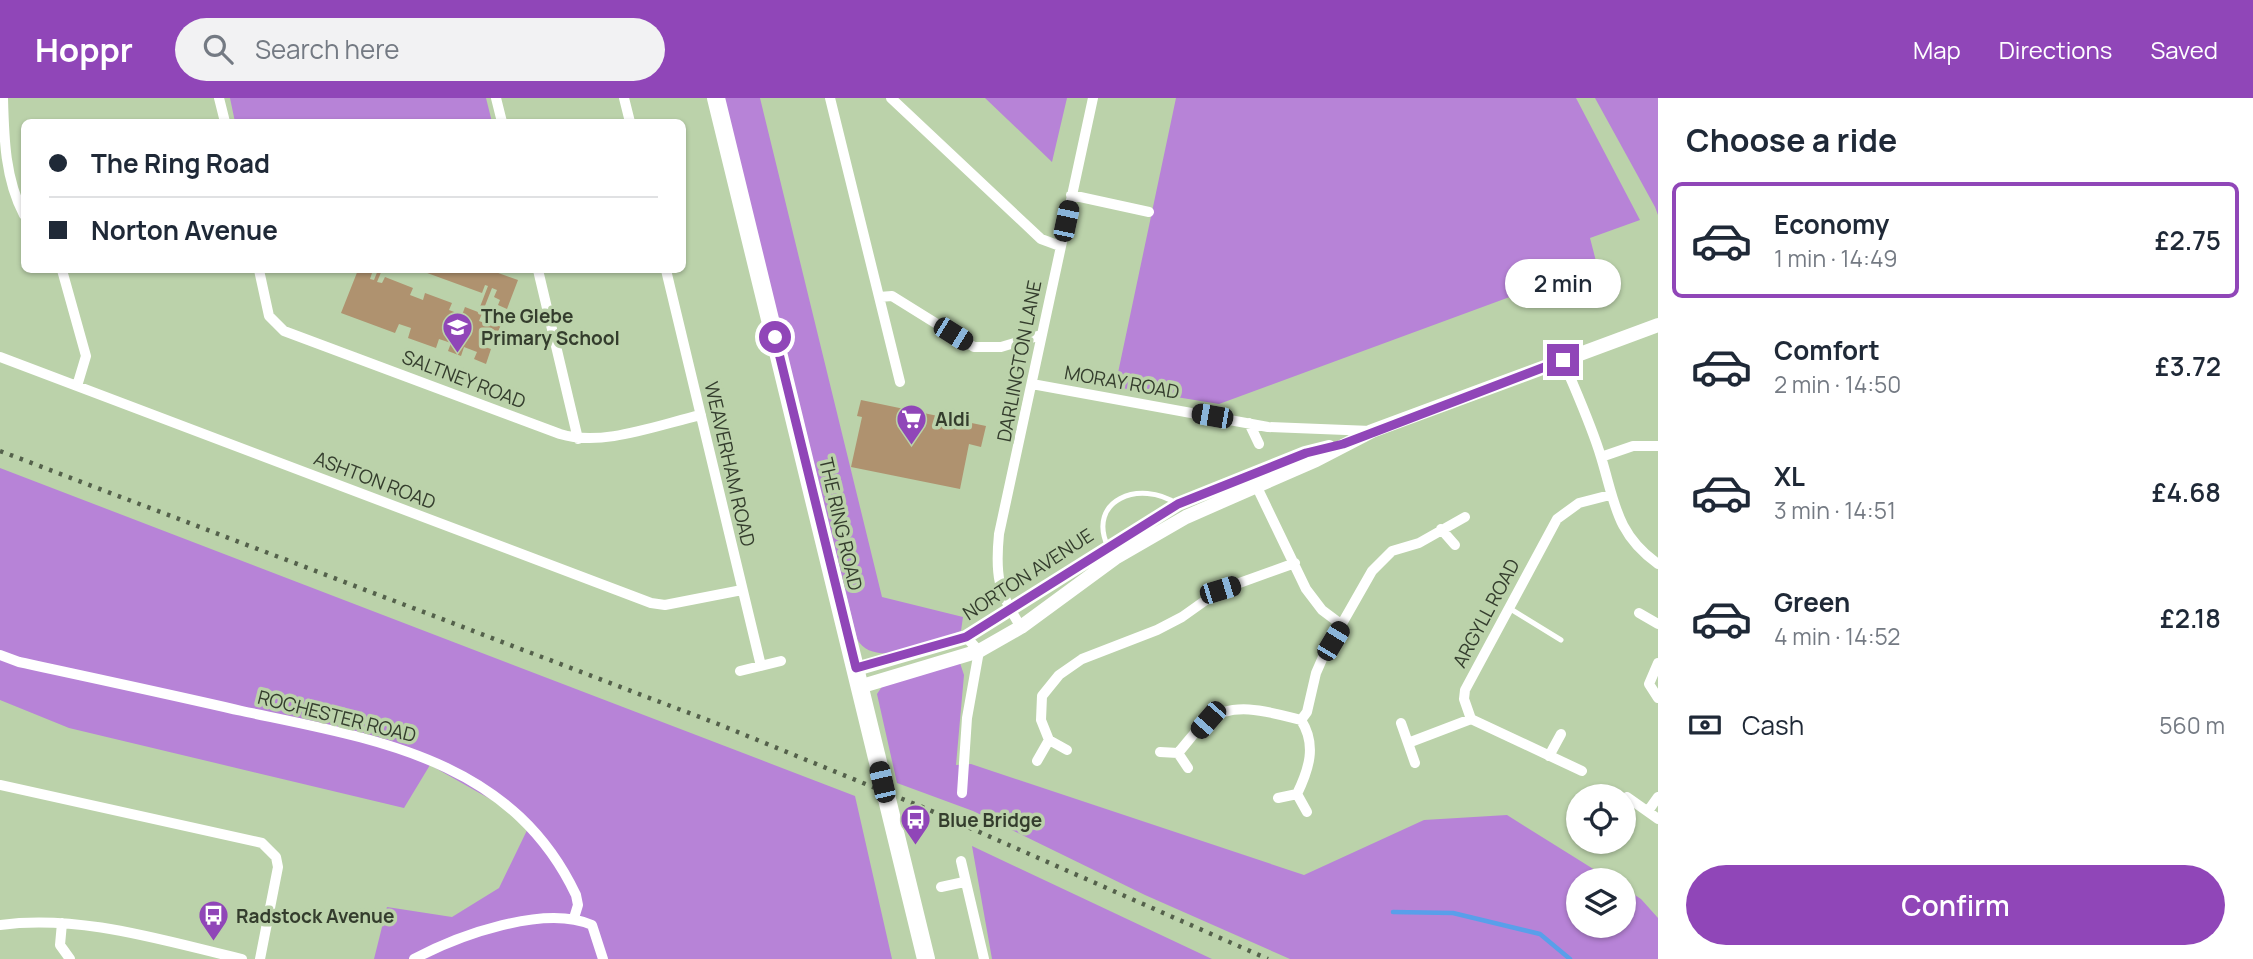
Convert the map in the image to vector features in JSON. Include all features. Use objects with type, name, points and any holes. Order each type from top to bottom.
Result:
[{"type":"main road","name":"THE RING ROAD","points":[[716,98],[926,959]]},
{"type":"street","points":[[3,98],[4,142],[11,180],[21,207]]},
{"type":"street","points":[[219,98],[224,119]]},
{"type":"street","points":[[496,98],[501,119]]},
{"type":"street","points":[[624,98],[629,119]]},
{"type":"street","points":[[830,98],[900,382]]},
{"type":"street","points":[[891,98],[1041,239],[1060,247]]},
{"type":"street","name":"DARLINGTON LANE","points":[[1021,627],[1001,593],[996,568],[999,534],[1093,98]]},
{"type":"street","points":[[1071,195],[1149,212]]},
{"type":"street","points":[[63,273],[86,356],[77,386]]},
{"type":"street","name":"SALTNEY ROAD","points":[[260,273],[269,316],[284,331],[578,439],[598,438],[701,415]]},
{"type":"street","points":[[539,273],[578,439]]},
{"type":"street","name":"WEAVERHAM ROAD","points":[[667,273],[761,666]]},
{"type":"street","points":[[879,297],[892,296],[974,347],[1001,347],[1041,335]]},
{"type":"street","name":"NORTON AVENUE","points":[[856,668],[966,637],[1182,510],[1254,480],[1316,460],[1372,431],[1658,325]]},
{"type":"street","name":"ASHTON ROAD","points":[[0,357],[651,603],[665,604],[742,590]]},
{"type":"street","points":[[1563,360],[1601,457],[1610,495],[1630,539],[1658,564]]},
{"type":"street","name":"MORAY ROAD","points":[[1032,384],[1268,427],[1372,431]]},
{"type":"street","points":[[1249,423],[1259,444]]},
{"type":"street","points":[[1601,457],[1633,446],[1658,446]]},
{"type":"street","points":[[1254,480],[1314,601],[1342,625]]},
{"type":"street","name":"ARGYLL ROAD","points":[[1471,719],[1464,699],[1465,690],[1557,519],[1579,503],[1610,495]]},
{"type":"street","points":[[1301,720],[1307,712],[1316,673],[1372,571],[1392,551],[1419,544],[1465,517]]},
{"type":"street","points":[[1441,529],[1455,545]]},
{"type":"street","name":"NORTON AVENUE","points":[[859,687],[979,651],[1021,627],[1111,552]]},
{"type":"street","points":[[1067,750],[1049,740],[1041,720],[1042,696],[1059,675],[1082,659],[1157,630],[1182,617],[1220,590],[1295,563]]},
{"type":"street","points":[[1639,612],[1658,624]]},
{"type":"street","points":[[962,793],[967,718],[979,651],[966,637]]},
{"type":"street","name":"ROCHESTER ROAD","points":[[0,655],[19,662],[359,736],[399,746],[435,761],[490,793],[535,834],[573,888],[578,905],[574,918]]},
{"type":"street","points":[[740,671],[781,661]]},
{"type":"street","points":[[1658,663],[1649,684],[1658,698]]},
{"type":"street","points":[[1178,753],[1208,720],[1227,711],[1252,710],[1301,720],[1310,734],[1312,750],[1297,794],[1307,812]]},
{"type":"street","points":[[1408,743],[1471,719],[1582,771]]},
{"type":"street","points":[[1401,723],[1415,763]]},
{"type":"street","points":[[1549,755],[1561,734]]},
{"type":"street","points":[[1037,761],[1049,740]]},
{"type":"street","points":[[1160,752],[1178,753]]},
{"type":"street","points":[[1178,753],[1188,768]]},
{"type":"street","points":[[0,785],[262,843],[276,857],[278,867],[260,959]]},
{"type":"street","points":[[1278,798],[1297,794]]},
{"type":"street","points":[[1648,811],[1658,797]]},
{"type":"street","points":[[1636,803],[1658,818]]},
{"type":"street","points":[[961,861],[984,959]]},
{"type":"street","points":[[941,887],[964,882]]},
{"type":"street","points":[[414,959],[476,933],[505,926],[574,918],[592,926],[603,959]]},
{"type":"street","points":[[0,925],[62,923],[242,959]]},
{"type":"street","points":[[62,923],[60,945],[70,959]]},
{"type":"lane","points":[[1111,552],[1104,538],[1106,516],[1118,499],[1130,493],[1151,492],[1182,510]]},
{"type":"lane","points":[[1509,608],[1561,640]]},
{"type":"shaded area","points":[[230,98],[486,98],[491,119],[234,119]]},
{"type":"shaded area","points":[[724,98],[760,98],[882,597],[963,617],[961,631],[906,651],[891,653],[877,653],[866,648],[857,639]]},
{"type":"shaded area","points":[[985,98],[1067,98],[1052,162]]},
{"type":"shaded area","points":[[1176,98],[1576,98],[1640,220],[1590,238],[1597,265],[1219,404],[1115,387]]},
{"type":"shaded area","points":[[1595,98],[1658,98],[1658,215],[1655,207]]},
{"type":"shaded area","points":[[0,468],[855,796],[892,959],[374,959],[387,907],[452,917],[499,888],[531,822],[430,765],[404,808],[69,728],[0,700]]},
{"type":"shaded area","points":[[960,663],[964,675],[956,765],[971,764],[1304,875],[1424,820],[1507,815],[1592,868],[1566,868],[1566,938],[1636,938],[1636,896],[1658,918],[1658,959],[1290,959],[1145,895],[973,811],[897,783],[877,694],[885,682]]},
{"type":"shaded area","points":[[972,846],[1212,959],[992,959]]},
{"type":"building","points":[[357,273],[372,273],[370,279],[374,280],[377,273],[381,273],[377,282],[382,283],[385,277],[413,288],[410,295],[423,300],[425,293],[452,303],[449,310],[462,315],[465,307],[478,312],[488,286],[485,285],[482,293],[427,273],[498,273],[518,280],[507,309],[498,305],[500,300],[494,297],[497,290],[492,288],[479,321],[487,324],[490,317],[502,322],[496,337],[490,334],[485,347],[491,349],[486,364],[474,359],[477,352],[464,347],[461,356],[448,351],[451,343],[439,339],[436,348],[408,338],[411,328],[399,324],[395,333],[341,313]]},
{"type":"building","name":"Aldi","points":[[861,400],[986,426],[981,447],[969,444],[960,489],[851,467],[862,417],[857,416]]},
{"type":"waterway","points":[[1393,912],[1453,913],[1540,934],[1570,959]]},
{"type":"railway","points":[[0,451],[718,724],[927,809],[1268,959]]},
{"type":"place","name":"The Glebe Primary School","points":[[458,354]]},
{"type":"place","name":"Aldi","points":[[912,446]]},
{"type":"place","name":"Blue Bridge","points":[[915,847]]},
{"type":"place","name":"Radstock Avenue","points":[[213,943]]},
{"type":"route","points":[[775,337],[856,668],[936,648],[966,637],[1011,611],[1107,546],[1178,504],[1306,453],[1343,444],[1563,360]]}]
